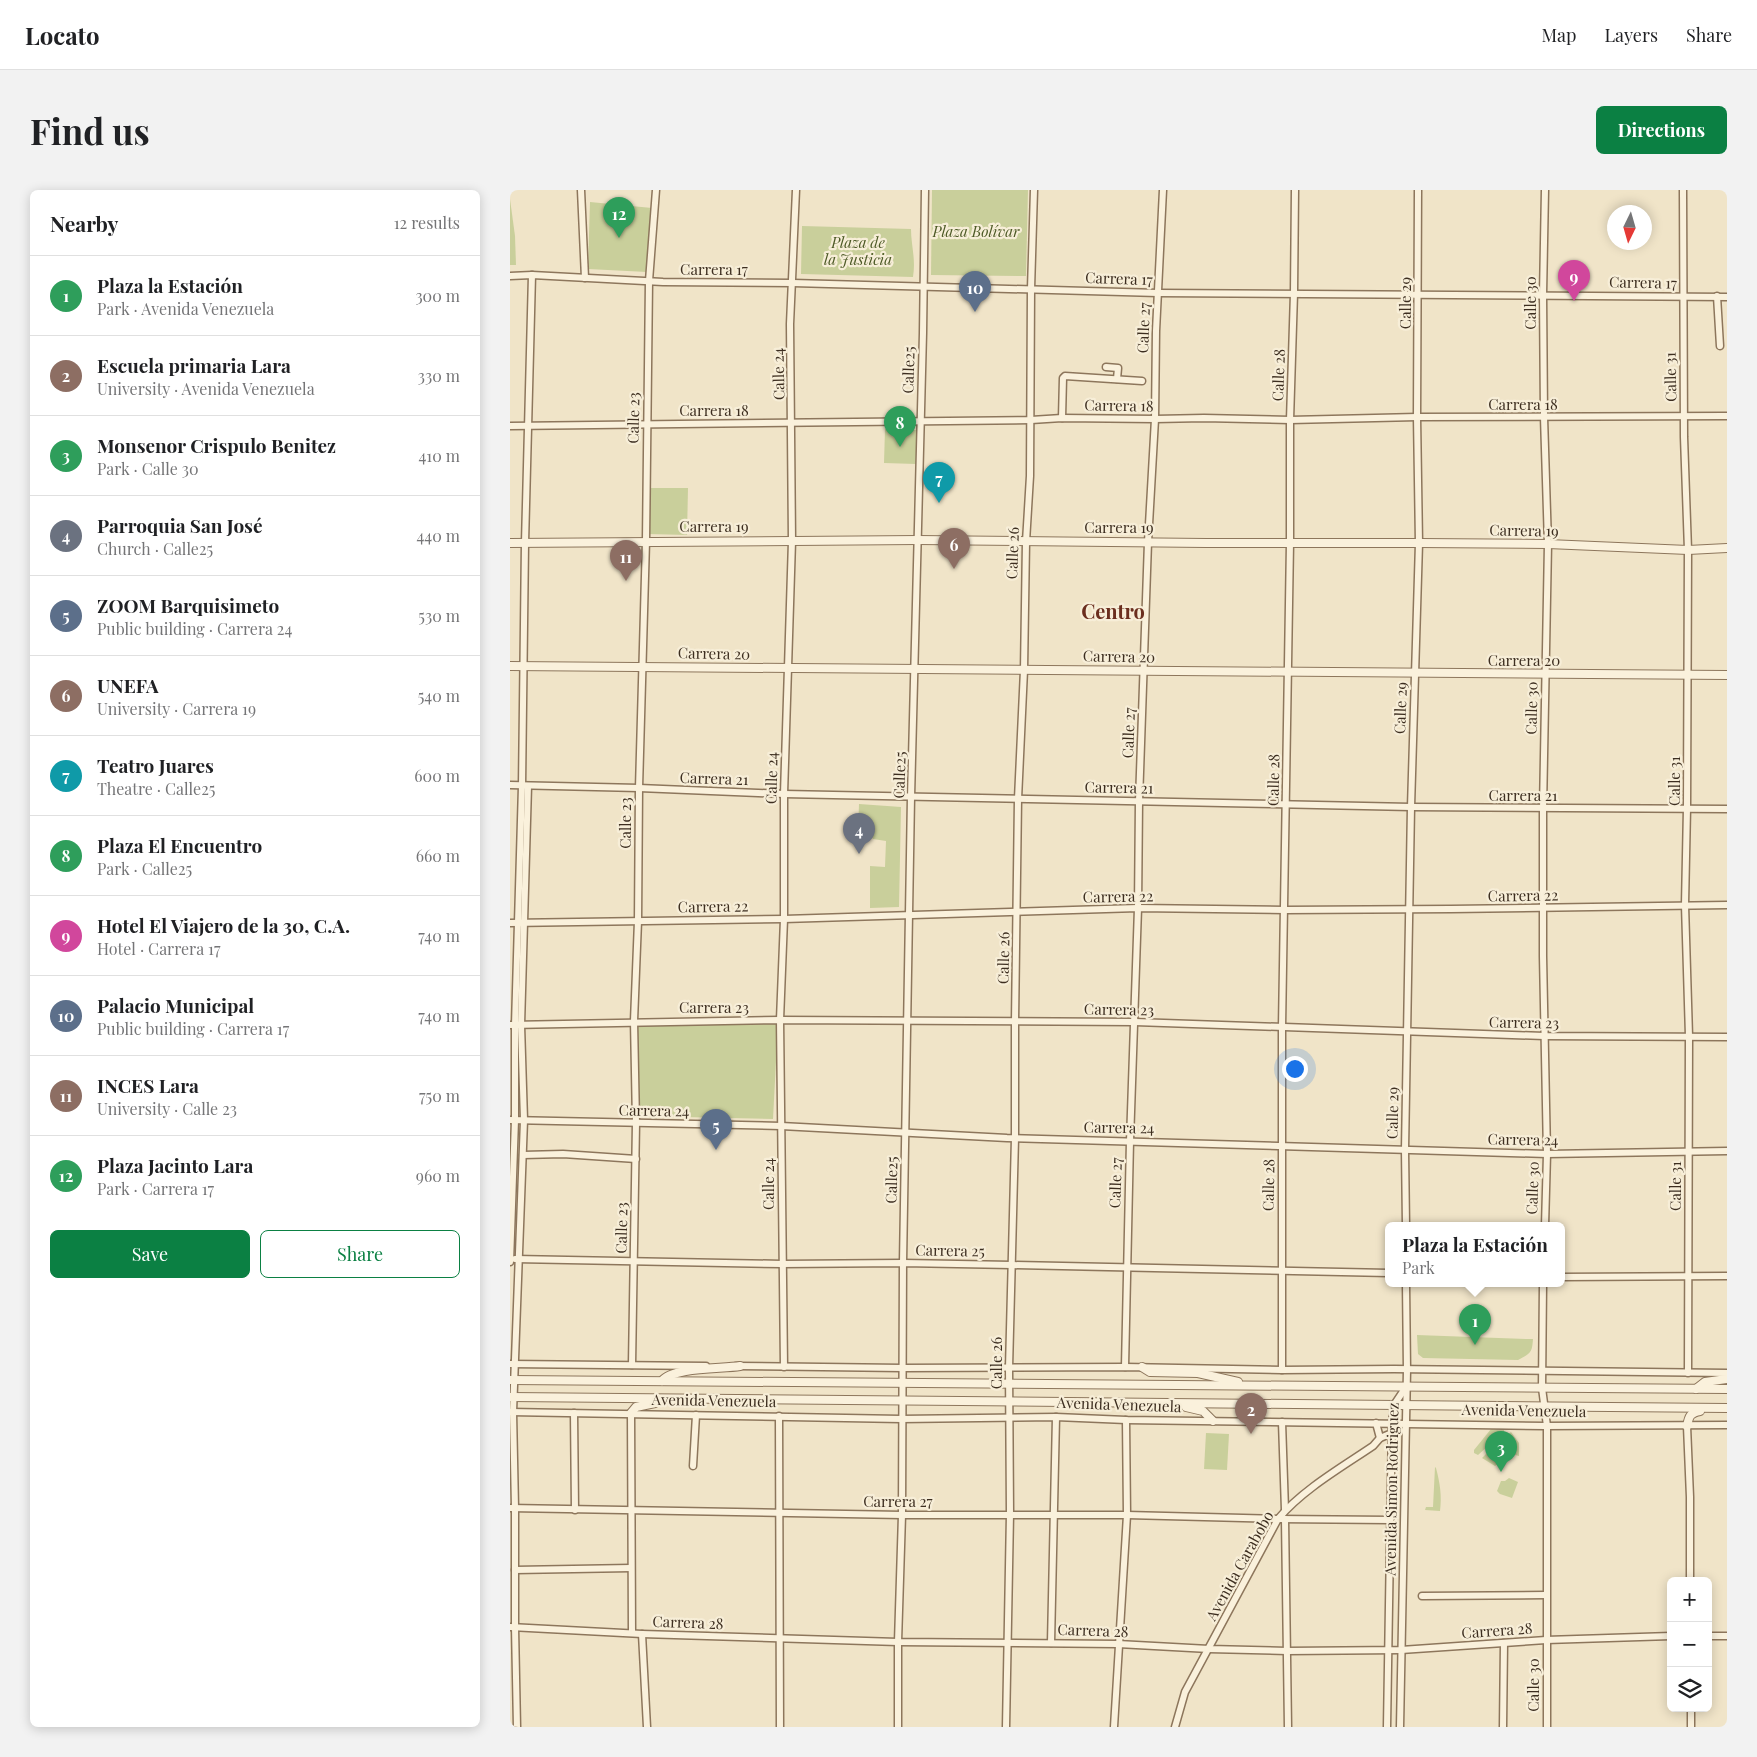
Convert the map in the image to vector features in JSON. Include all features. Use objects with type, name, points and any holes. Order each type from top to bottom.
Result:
[{"type":"street","points":[[580,190],[585,278]]},
{"type":"street","name":"Calle 23","points":[[632,1365],[636,1159],[634,1021],[646,541],[649,281],[656,190]]},
{"type":"street","name":"Calle 24","points":[[784,1367],[780,1020],[784,919],[784,794],[792,541],[790,324],[796,190]]},
{"type":"street","name":"Calle25","points":[[898,1727],[911,797],[916,670],[925,190]]},
{"type":"street","name":"Calle 26","points":[[1006,1727],[1010,1514],[1008,1417],[1015,1138],[1018,799],[1024,670],[1026,542],[1031,420],[1031,289],[1034,190]]},
{"type":"street","name":"Calle 27","points":[[1125,1367],[1126,1267],[1138,908],[1139,801],[1163,190]]},
{"type":"street","name":"Calle 28","points":[[1282,1370],[1282,1027],[1295,190]]},
{"type":"street","name":"Calle 29","points":[[1406,1222],[1405,1150],[1411,807],[1419,543],[1418,190]]},
{"type":"street","name":"Calle 30","points":[[1545,190],[1543,295],[1544,417],[1548,544],[1543,809],[1544,1036],[1547,1154],[1545,1222]]},
{"type":"street","name":"Calle 31","points":[[1683,190],[1684,417],[1688,550],[1685,905],[1689,1036],[1688,1373]]},
{"type":"street","points":[[510,1262],[517,922],[525,786],[525,543],[532,275]]},
{"type":"street","name":"Carrera 17","points":[[510,276],[532,275],[649,281],[1158,293],[1727,297]]},
{"type":"street","points":[[1717,296],[1720,346]]},
{"type":"street","points":[[1106,367],[1122,368],[1117,379]]},
{"type":"street","points":[[1062,418],[1065,376],[1142,381]]},
{"type":"street","name":"Carrera 18","points":[[510,426],[1031,420],[1062,418],[1290,420],[1727,416]]},
{"type":"street","name":"Carrera 19","points":[[510,543],[918,540],[1548,544],[1688,550],[1727,548]]},
{"type":"street","name":"Carrera 20","points":[[510,666],[1727,675]]},
{"type":"street","name":"Carrera 21","points":[[510,786],[639,788],[911,797],[1411,807],[1727,809]]},
{"type":"street","name":"Carrera 22","points":[[517,922],[784,919],[1138,908],[1285,910],[1544,909],[1727,904]]},
{"type":"street","name":"Carrera 23","points":[[515,1025],[634,1021],[780,1020],[1135,1022],[1544,1036],[1727,1037]]},
{"type":"street","points":[[515,1025],[524,1120],[511,1412],[515,1570],[512,1627],[518,1727]]},
{"type":"street","name":"Carrera 24","points":[[513,1120],[781,1126],[906,1134],[1015,1138],[1547,1154],[1727,1151]]},
{"type":"street","points":[[523,1155],[563,1154],[636,1159]]},
{"type":"street","name":"Carrera 25","points":[[510,1258],[782,1264],[903,1263],[1385,1273]]},
{"type":"street","points":[[1565,1277],[1727,1276]]},
{"type":"street","points":[[1406,1287],[1407,1386]]},
{"type":"street","name":"Calle 30","points":[[1543,1287],[1542,1388],[1546,1426],[1547,1727]]},
{"type":"street","points":[[512,1364],[903,1368],[1142,1367],[1282,1370],[1727,1373]]},
{"type":"street","points":[[662,1381],[669,1374],[682,1371],[740,1366]]},
{"type":"street","points":[[1142,1367],[1150,1372],[1198,1374],[1247,1385]]},
{"type":"street","points":[[1696,1389],[1705,1382],[1727,1379]]},
{"type":"street","name":"Avenida Venezuela","points":[[512,1380],[1727,1389]]},
{"type":"street","name":"Avenida Simon Rodriguez","points":[[1387,1727],[1392,1424],[1394,1405],[1407,1386]]},
{"type":"street","name":"Avenida Simon Rodriguez","points":[[1400,1727],[1407,1386]]},
{"type":"street","name":"Avenida Venezuela","points":[[512,1397],[1727,1409]]},
{"type":"street","points":[[632,1632],[631,1414],[636,1407],[659,1402],[732,1399]]},
{"type":"street","points":[[1117,1403],[1133,1406],[1184,1406],[1203,1411],[1213,1421]]},
{"type":"street","points":[[1690,1577],[1690,1497],[1687,1426],[1689,1416],[1692,1412],[1727,1409]]},
{"type":"street","name":"Avenida Venezuela","points":[[511,1412],[901,1419],[1056,1417],[1376,1424],[1727,1426]]},
{"type":"street","points":[[574,1413],[575,1510]]},
{"type":"street","points":[[693,1466],[696,1415]]},
{"type":"street","points":[[779,1416],[780,1727]]},
{"type":"street","points":[[1051,1643],[1056,1417]]},
{"type":"street","points":[[1114,1727],[1126,1515],[1126,1420]]},
{"type":"street","points":[[1282,1422],[1285,1510]]},
{"type":"street","points":[[1376,1424],[1380,1438]]},
{"type":"street","name":"Avenida Carabobo","points":[[1175,1727],[1185,1692],[1285,1510],[1373,1446],[1380,1438],[1392,1433]]},
{"type":"street","name":"Carrera 27","points":[[513,1508],[902,1515],[1055,1514],[1281,1520],[1390,1520]]},
{"type":"street","points":[[1281,1520],[1287,1651],[1288,1727]]},
{"type":"street","points":[[515,1570],[631,1568]]},
{"type":"street","points":[[1422,1596],[1546,1595]]},
{"type":"street","name":"Carrera 28","points":[[512,1627],[642,1634],[898,1642],[1118,1644],[1287,1651],[1401,1650],[1546,1640],[1667,1636]]},
{"type":"street","points":[[642,1634],[647,1727]]},
{"type":"street","points":[[1712,1636],[1727,1636]]},
{"type":"street","points":[[1503,1727],[1504,1643]]},
{"type":"street","points":[[1691,1712],[1691,1727]]},
{"type":"green space","name":"Plaza Bolívar","points":[[932,190],[1028,190],[1026,276],[931,275]]},
{"type":"green space","points":[[510,199],[515,236],[516,265],[510,265]]},
{"type":"green space","points":[[590,202],[652,208],[647,272],[588,269]]},
{"type":"green space","name":"Plaza de la Justicia","points":[[802,226],[911,229],[914,264],[913,277],[801,274]]},
{"type":"green space","points":[[885,429],[917,430],[916,464],[884,463]]},
{"type":"green space","points":[[648,488],[688,488],[687,535],[647,534]]},
{"type":"green space","points":[[859,804],[901,807],[899,907],[870,908],[870,866],[885,867],[886,841],[873,839],[871,835],[858,834]]},
{"type":"green space","points":[[636,1022],[778,1023],[773,1119],[636,1116]]},
{"type":"green space","points":[[1417,1335],[1533,1339],[1530,1352],[1518,1360],[1423,1358],[1418,1354]]},
{"type":"green space","points":[[1491,1429],[1504,1430],[1504,1432],[1478,1455],[1474,1453],[1474,1450]]},
{"type":"green space","points":[[1511,1432],[1519,1443],[1519,1456],[1508,1453],[1497,1444]]},
{"type":"green space","points":[[1206,1433],[1229,1434],[1227,1470],[1204,1469]]},
{"type":"green space","points":[[1494,1446],[1506,1456],[1503,1464],[1499,1463],[1495,1466],[1482,1458]]},
{"type":"green space","points":[[1435,1467],[1440,1490],[1440,1511],[1425,1510],[1426,1507],[1433,1507]]},
{"type":"green space","points":[[1509,1478],[1518,1482],[1512,1498],[1497,1491],[1501,1481]]},
{"type":"place","name":"Plaza Jacinto Lara","points":[[619,238]]},
{"type":"place","name":"Hotel El Viajero de la 30, C.A.","points":[[1574,301]]},
{"type":"place","name":"Palacio Municipal","points":[[975,312]]},
{"type":"place","name":"Plaza El Encuentro","points":[[900,447]]},
{"type":"place","name":"Teatro Juares","points":[[939,503]]},
{"type":"place","name":"UNEFA","points":[[954,569]]},
{"type":"place","name":"INCES Lara","points":[[626,581]]},
{"type":"place","name":"Parroquia San José","points":[[859,854]]},
{"type":"place","name":"ZOOM Barquisimeto","points":[[716,1150]]},
{"type":"place","name":"Plaza la Estación","points":[[1475,1345]]},
{"type":"place","name":"Escuela primaria Lara","points":[[1251,1434]]},
{"type":"place","name":"Monsenor Crispulo Benitez","points":[[1501,1472]]},
{"type":"district","name":"Centro","points":[[1113,612]]}]
